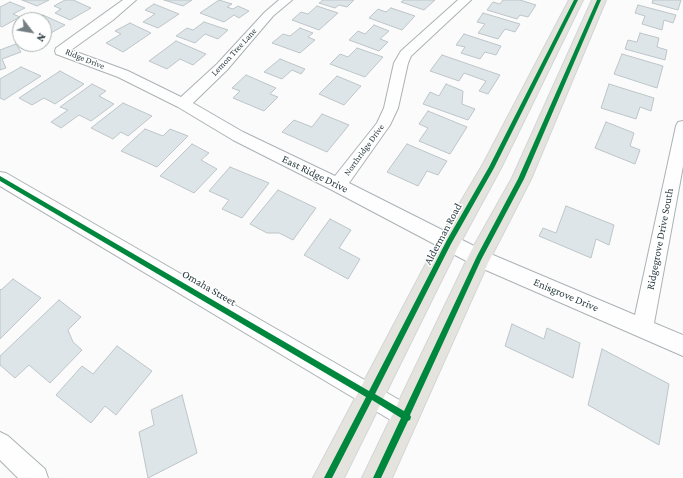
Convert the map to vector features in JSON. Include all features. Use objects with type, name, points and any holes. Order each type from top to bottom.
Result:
[{"type":"main road","name":"Alderman Road","points":[[328,478],[372,395],[449,242],[491,168],[576,0]]},
{"type":"main road","points":[[378,478],[480,258],[521,179],[599,0]]},
{"type":"street","name":"Ridge Drive","points":[[130,0],[109,18],[61,51],[123,74],[183,104]]},
{"type":"street","name":"Lemon Tree Lane","points":[[183,104],[222,67],[269,14],[286,0]]},
{"type":"street","name":"Northridge Drive","points":[[338,185],[383,126],[391,108],[401,62],[406,54],[464,0]]},
{"type":"street","name":"East Ridge Drive","points":[[183,104],[238,136],[449,242]]},
{"type":"street","name":"Ridgegrove Drive South","points":[[643,328],[681,148],[683,126]]},
{"type":"street","name":"Omaha Street","points":[[0,178],[372,395],[407,417]]},
{"type":"street","name":"Enisgrove Drive","points":[[449,242],[480,258],[683,346]]},
{"type":"street","points":[[0,444],[36,478]]},
{"type":"building","points":[[22,0],[49,0],[37,6]]},
{"type":"building","points":[[65,0],[73,0],[91,8],[70,20],[55,13],[61,9],[54,6]]},
{"type":"building","points":[[164,0],[192,0],[183,6]]},
{"type":"building","points":[[219,0],[232,4],[227,7],[233,9],[238,6],[249,11],[239,18],[234,15],[224,22],[200,13]]},
{"type":"building","points":[[323,0],[354,0],[347,7],[339,5],[335,8],[319,3]]},
{"type":"building","points":[[404,0],[435,0],[424,10],[401,2]]},
{"type":"building","points":[[503,0],[520,0],[536,5],[528,17],[520,15],[517,19],[487,10],[493,2],[500,4]]},
{"type":"building","points":[[653,0],[681,0],[678,10],[652,3]]},
{"type":"building","points":[[10,2],[25,8],[17,12],[12,12],[12,21],[2,27],[0,26],[0,7]]},
{"type":"building","points":[[154,4],[179,14],[158,28],[143,22],[155,14],[145,10]]},
{"type":"building","points":[[638,5],[676,15],[673,23],[664,20],[662,30],[642,24],[645,16],[635,13]]},
{"type":"building","points":[[317,6],[338,13],[319,30],[292,20],[301,12],[308,14]]},
{"type":"building","points":[[391,8],[415,16],[402,30],[369,18],[378,9],[386,12]]},
{"type":"building","points":[[483,13],[520,24],[515,32],[505,29],[498,39],[478,33],[485,24],[477,22]]},
{"type":"building","points":[[52,19],[65,25],[52,32]]},
{"type":"building","points":[[204,22],[228,30],[218,39],[205,34],[195,43],[176,36],[187,28],[193,30]]},
{"type":"building","points":[[130,23],[151,33],[123,52],[106,43],[121,34],[115,31]]},
{"type":"building","points":[[374,25],[389,31],[380,39],[388,42],[379,51],[349,40],[358,31],[365,34]]},
{"type":"building","points":[[300,28],[313,33],[308,37],[315,40],[300,53],[272,43],[283,34],[290,36]]},
{"type":"building","points":[[640,33],[659,38],[657,47],[667,50],[665,60],[625,49],[628,40],[637,42]]},
{"type":"building","points":[[464,34],[501,46],[496,55],[485,52],[480,59],[461,53],[465,47],[456,45]]},
{"type":"building","points":[[176,41],[206,54],[193,65],[180,59],[167,69],[149,61]]},
{"type":"building","points":[[12,46],[12,52],[21,52],[2,59],[6,68],[0,70],[0,50]]},
{"type":"building","points":[[357,48],[383,57],[365,77],[330,64],[340,54],[348,57]]},
{"type":"building","points":[[622,54],[663,66],[657,88],[614,74]]},
{"type":"building","points":[[442,55],[500,75],[488,94],[479,91],[486,81],[464,73],[459,81],[430,71]]},
{"type":"building","points":[[280,59],[305,69],[301,74],[292,70],[282,79],[264,72]]},
{"type":"building","points":[[21,67],[41,76],[4,100],[0,98],[0,79]]},
{"type":"building","points":[[60,71],[84,84],[55,104],[44,98],[32,105],[19,98]]},
{"type":"building","points":[[246,75],[276,88],[270,94],[278,97],[264,111],[233,98],[240,91],[232,88]]},
{"type":"building","points":[[337,76],[361,86],[344,105],[319,94]]},
{"type":"building","points":[[92,84],[106,91],[99,96],[114,104],[91,121],[79,115],[61,128],[51,122],[68,110],[60,107]]},
{"type":"building","points":[[446,84],[463,91],[462,104],[475,109],[468,120],[423,104],[430,92],[439,96]]},
{"type":"building","points":[[609,84],[654,98],[651,111],[640,107],[636,119],[601,108]]},
{"type":"building","points":[[123,103],[152,116],[128,136],[121,132],[113,139],[91,128]]},
{"type":"building","points":[[428,111],[467,127],[450,154],[419,141],[428,128],[419,124]]},
{"type":"building","points":[[322,114],[349,125],[327,152],[282,132],[294,120],[312,127]]},
{"type":"building","points":[[606,122],[634,133],[630,146],[640,150],[635,164],[595,148]]},
{"type":"building","points":[[145,129],[163,136],[170,129],[188,136],[157,167],[121,151]]},
{"type":"building","points":[[192,144],[209,153],[201,160],[217,169],[194,193],[160,176]]},
{"type":"building","points":[[407,144],[447,161],[438,175],[427,171],[418,186],[387,172]]},
{"type":"building","points":[[230,167],[269,183],[242,218],[222,209],[229,200],[209,191]]},
{"type":"building","points":[[278,190],[316,208],[293,240],[279,233],[267,233],[250,224]]},
{"type":"building","points":[[566,206],[614,225],[609,245],[596,239],[591,258],[539,236],[543,228],[556,233]]},
{"type":"building","points":[[330,219],[351,230],[339,248],[360,259],[348,279],[304,255]]},
{"type":"building","points":[[13,279],[41,298],[0,339],[0,289],[1,290]]},
{"type":"building","points":[[59,300],[81,317],[68,330],[73,342],[82,350],[50,383],[29,365],[15,378],[0,365],[0,356]]},
{"type":"building","points":[[512,324],[544,339],[547,328],[580,343],[573,378],[505,346]]},
{"type":"building","points":[[117,346],[152,371],[116,415],[105,406],[91,423],[56,395],[82,366],[93,374]]},
{"type":"building","points":[[602,349],[669,384],[659,445],[588,405]]},
{"type":"building","points":[[182,395],[197,453],[148,478],[139,432],[154,425],[151,410]]},
{"type":"cycle path","points":[[328,478],[449,242],[491,168],[576,0]]},
{"type":"cycle path","points":[[377,478],[479,258],[521,179],[599,0]]},
{"type":"cycle path","points":[[0,178],[407,417]]}]
